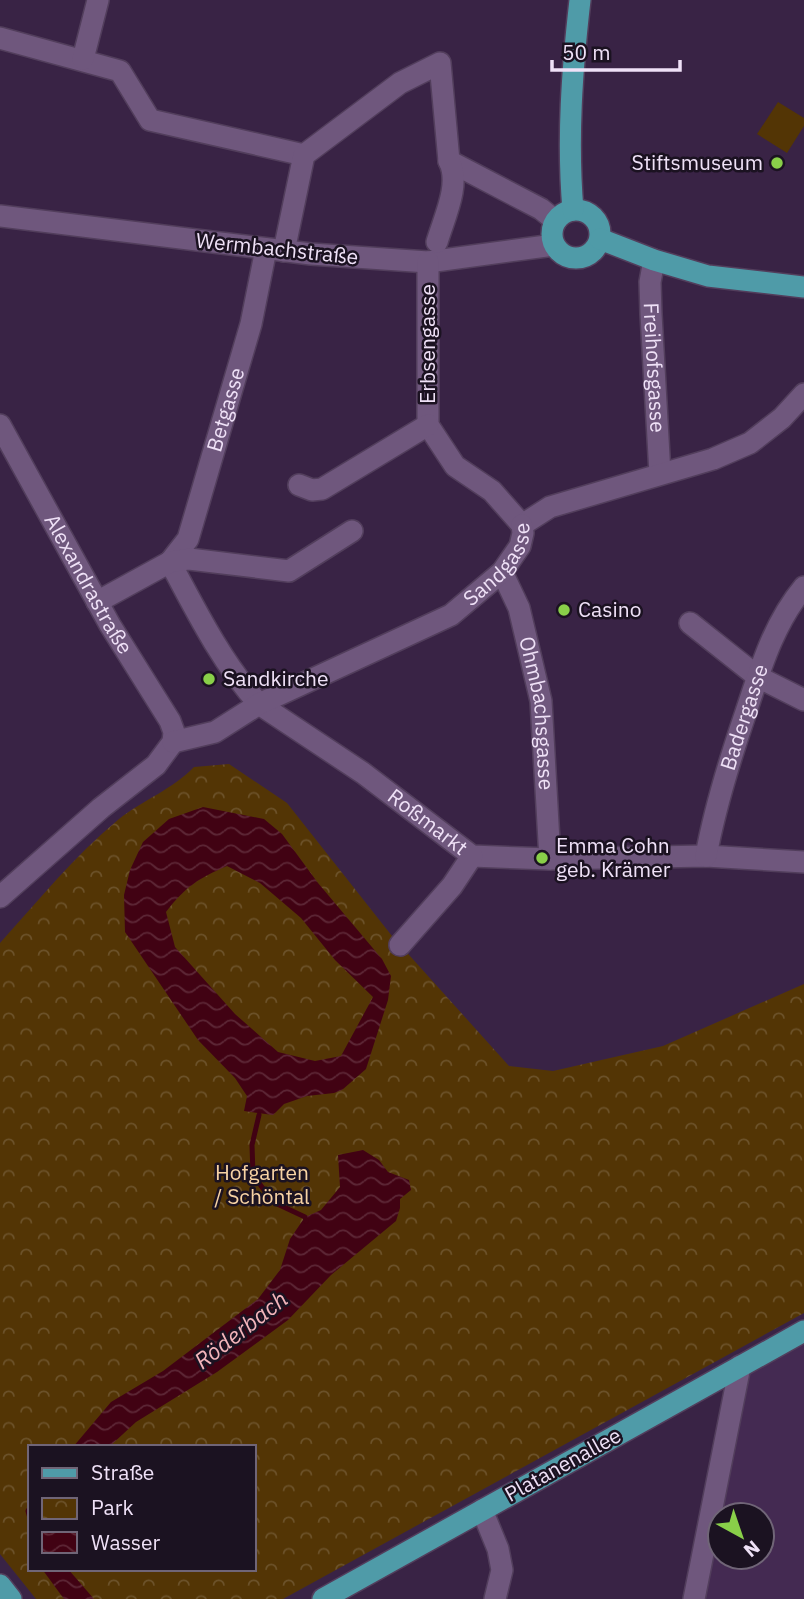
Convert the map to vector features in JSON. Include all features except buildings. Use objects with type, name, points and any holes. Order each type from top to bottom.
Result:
[{"type":"main road","points":[[564,216],[583,211],[592,216],[600,231],[600,239],[588,256],[568,257],[560,253],[552,237],[564,216],[580,0]]},
{"type":"main road","points":[[600,239],[654,260],[708,276],[804,286]]},
{"type":"main road","name":"Platanenallee","points":[[323,1599],[804,1331]]},
{"type":"main road","points":[[0,1585],[10,1599]]},
{"type":"street","points":[[83,59],[98,0]]},
{"type":"street","points":[[0,38],[120,71],[150,120],[304,155],[400,83],[440,63],[449,160],[453,168],[452,190],[437,242]]},
{"type":"street","name":"Betgasse","points":[[170,562],[188,539],[304,155]]},
{"type":"street","points":[[449,160],[541,209],[564,216]]},
{"type":"street","name":"Wermbachstraße","points":[[0,216],[275,250],[428,262],[554,245]]},
{"type":"street","name":"Freihofsgasse","points":[[654,260],[650,282],[660,474]]},
{"type":"street","name":"Erbsengasse","points":[[428,262],[428,425],[455,466],[492,491],[522,525]]},
{"type":"street","name":"Sandgasse","points":[[259,704],[451,615],[502,572],[520,546],[522,525],[550,507],[713,459],[750,443],[782,418],[804,394]]},
{"type":"street","name":"Alexandrastraße","points":[[0,425],[97,602],[170,721],[174,732],[173,742]]},
{"type":"street","name":"Erbsengasse","points":[[299,485],[312,490],[322,489],[428,425]]},
{"type":"street","points":[[97,602],[170,562],[189,559],[289,571],[352,531]]},
{"type":"street","points":[[0,897],[101,808],[156,765],[173,742],[215,732],[259,704],[246,690],[214,640],[170,562]]},
{"type":"street","name":"Ohmbachsgasse","points":[[502,572],[519,608],[541,701],[551,859]]},
{"type":"street","name":"Badergasse","points":[[706,856],[722,785],[774,633],[804,587]]},
{"type":"street","points":[[690,623],[758,677],[804,700]]},
{"type":"street","name":"Roßmarkt","points":[[259,704],[363,773],[472,856],[551,859],[706,856],[804,862]]},
{"type":"street","points":[[400,945],[452,886],[472,856]]},
{"type":"street","points":[[694,1599],[740,1366]]},
{"type":"street","points":[[482,1510],[498,1549],[502,1570],[495,1599]]},
{"type":"shaded area","points":[[804,1343],[804,1599],[686,1599],[729,1384]]},
{"type":"green space","points":[[778,102],[804,118],[804,126],[787,153],[757,134]]},
{"type":"green space","name":"Hofgarten / Schöntal","points":[[229,764],[287,803],[392,936],[509,1066],[553,1071],[663,1046],[804,984],[804,1313],[283,1599],[36,1599],[0,1554],[0,943],[57,879],[103,833],[128,812],[177,782],[194,767]]},
{"type":"water","points":[[203,807],[264,819],[282,834],[318,883],[382,959],[391,976],[388,1000],[366,1069],[342,1090],[307,1096],[284,1104],[273,1115],[244,1111],[247,1096],[235,1078],[198,1040],[125,932],[124,895],[130,870],[143,842],[169,819]],"holes":[[[227,866],[260,883],[301,918],[335,960],[373,997],[341,1056],[315,1061],[278,1052],[235,1014],[175,947],[166,912],[193,884]]]},
{"type":"water","points":[[363,1150],[379,1160],[388,1172],[409,1180],[411,1190],[400,1199],[396,1221],[331,1275],[288,1320],[217,1372],[136,1422],[111,1445],[75,1445],[111,1402],[163,1371],[258,1299],[280,1270],[290,1239],[305,1217],[321,1210],[340,1187],[338,1155]]},
{"type":"water","points":[[43,1571],[70,1571],[94,1599],[64,1599]]},
{"type":"waterway","name":"Röderbach","points":[[259,1115],[252,1145],[253,1175],[273,1202],[305,1217],[306,1221]]},
{"type":"place","name":"Stiftsmuseum","points":[[777,163]]},
{"type":"place","name":"Casino","points":[[564,610]]},
{"type":"place","name":"Sandkirche","points":[[209,679]]},
{"type":"place","name":"Emma Cohn geb. Krämer","points":[[542,858]]}]
